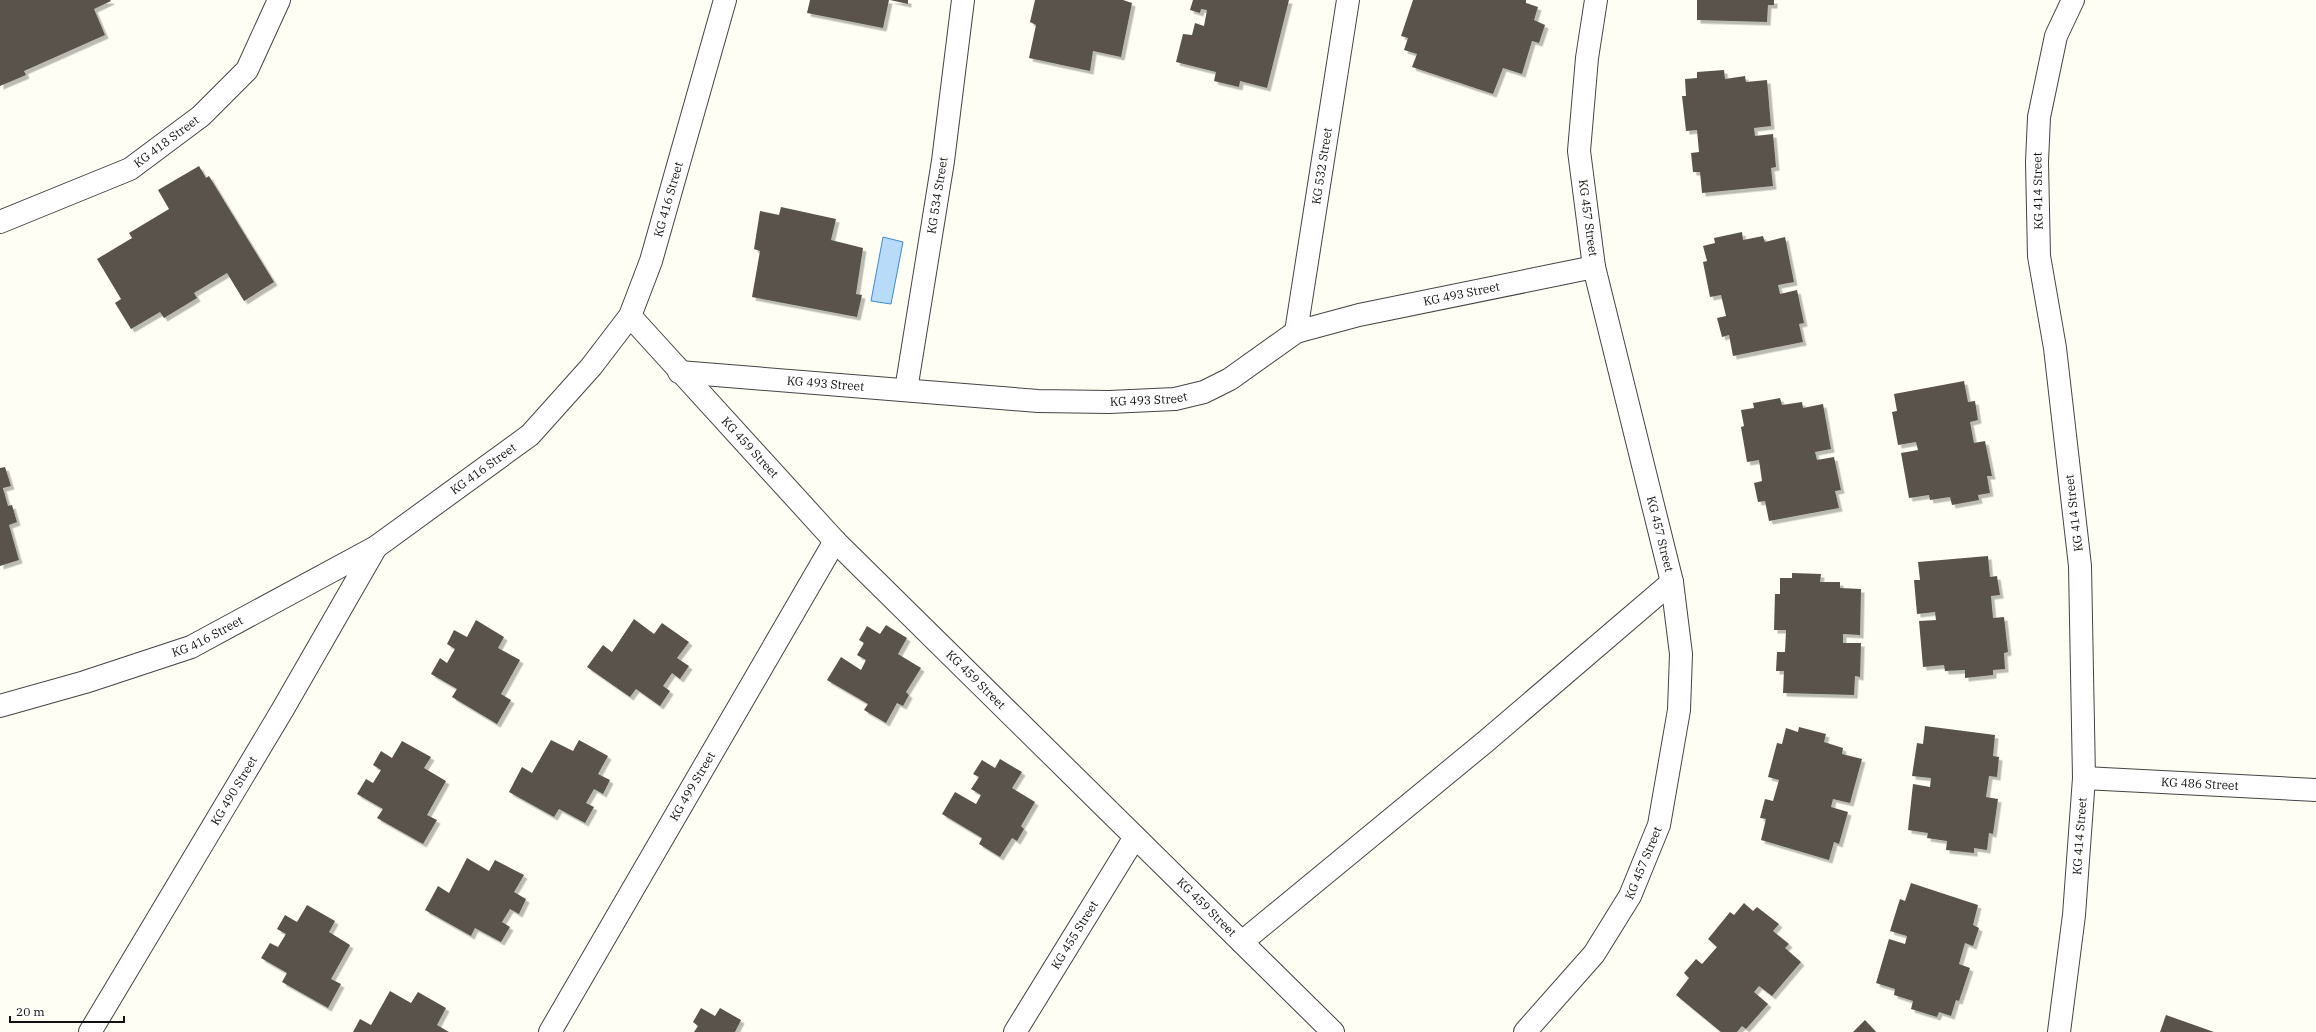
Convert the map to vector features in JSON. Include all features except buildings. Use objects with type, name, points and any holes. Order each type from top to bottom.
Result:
[{"type":"street","name":"KG 418 Street","points":[[0,222],[130,169],[201,116],[246,70],[280,0]]},
{"type":"street","name":"KG 416 Street","points":[[0,706],[85,682],[191,647],[376,548],[530,435],[591,367],[630,316],[651,261],[725,0]]},
{"type":"street","name":"KG 534 Street","points":[[906,390],[943,161],[964,0]]},
{"type":"street","name":"KG 532 Street","points":[[1296,332],[1348,0]]},
{"type":"street","name":"KG 457 Street","points":[[1525,1032],[1594,954],[1630,896],[1659,825],[1679,710],[1681,654],[1672,582],[1594,267],[1579,151],[1587,58],[1596,0]]},
{"type":"street","name":"KG 414 Street","points":[[2059,1032],[2074,915],[2084,778],[2080,566],[2055,348],[2039,256],[2037,162],[2039,117],[2056,36],[2073,0]]},
{"type":"street","name":"KG 493 Street","points":[[679,372],[1038,400],[1108,402],[1175,399],[1204,392],[1230,379],[1296,332],[1359,315],[1594,267]]},
{"type":"street","name":"KG 459 Street","points":[[630,316],[679,372],[835,541],[1333,1032]]},
{"type":"street","name":"KG 499 Street","points":[[550,1032],[835,541]]},
{"type":"street","name":"KG 490 Street","points":[[90,1032],[283,709],[376,548]]},
{"type":"street","points":[[1242,942],[1485,742],[1672,582]]},
{"type":"street","name":"KG 486 Street","points":[[2084,778],[2316,790]]},
{"type":"street","name":"KG 455 Street","points":[[1015,1032],[1135,837]]},
{"type":"water","points":[[883,237],[903,242],[891,304],[871,301]]}]
